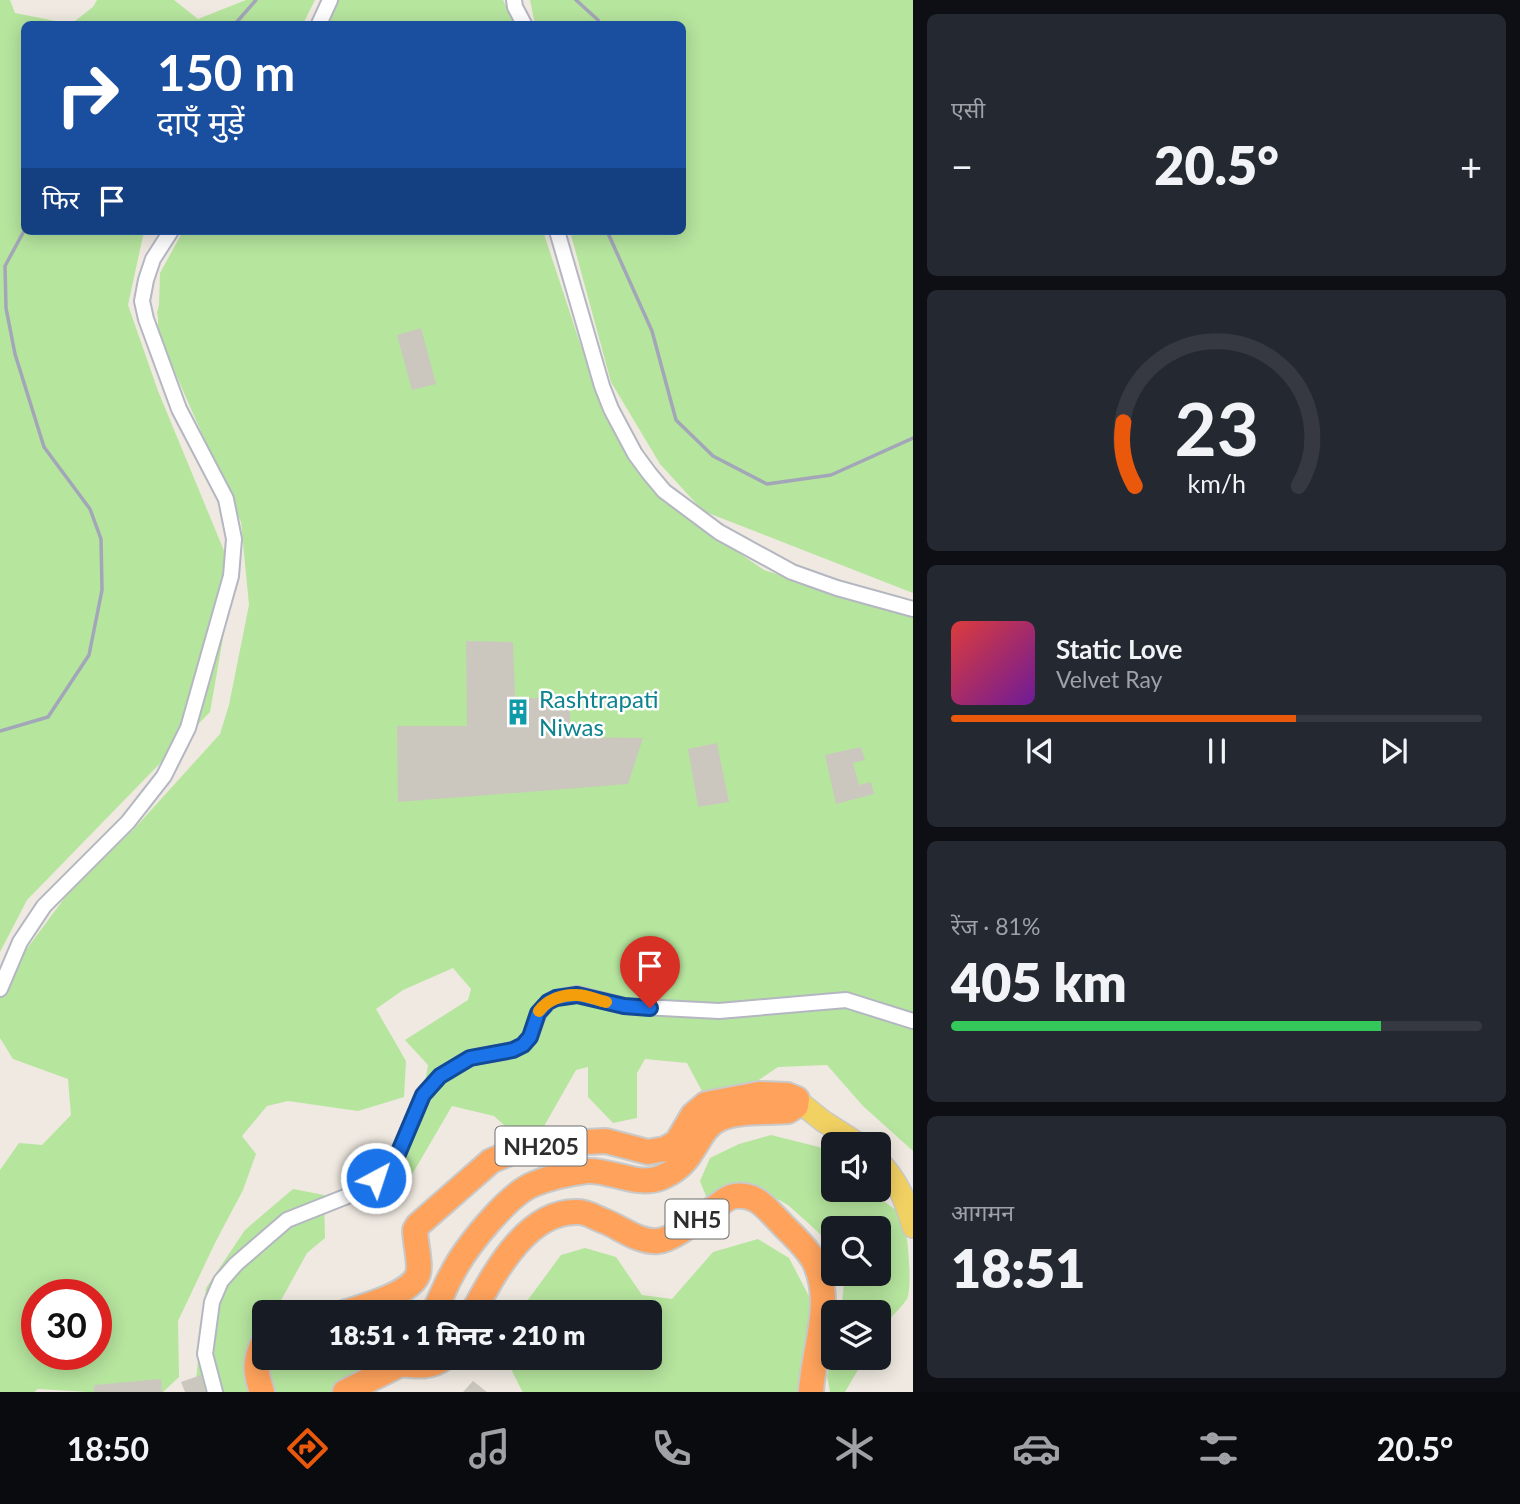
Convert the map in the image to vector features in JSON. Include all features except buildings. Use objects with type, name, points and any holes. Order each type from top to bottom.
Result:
[{"type":"highway","name":"NH205","points":[[384,1300],[414,1280],[419,1270],[415,1230],[418,1225],[491,1161],[519,1149],[565,1143],[606,1141],[648,1152],[665,1149],[677,1142],[693,1115],[706,1104],[759,1094],[787,1095],[798,1101],[796,1107],[788,1111],[730,1115],[716,1120],[708,1127],[686,1160],[660,1178],[651,1180],[586,1171],[533,1184],[512,1198],[478,1235],[453,1271],[440,1300]]},
{"type":"highway","name":"NH5","points":[[480,1300],[507,1256],[537,1224],[558,1214],[581,1212],[639,1237],[658,1241],[673,1236],[733,1196],[754,1198],[766,1207],[807,1251],[814,1261],[819,1278],[823,1302],[811,1392]]},
{"type":"highway","points":[[257,1370],[262,1392]]},
{"type":"highway","points":[[345,1392],[387,1370]]},
{"type":"main road","points":[[798,1101],[840,1132]]},
{"type":"main road","points":[[891,1174],[902,1192],[913,1227]]},
{"type":"street","points":[[320,21],[330,0]]},
{"type":"street","points":[[514,0],[523,21]]},
{"type":"street","points":[[0,989],[20,942],[44,906],[128,822],[164,776],[188,728],[230,576],[234,539],[226,499],[179,409],[142,301],[153,260],[169,235]]},
{"type":"street","points":[[558,235],[607,397],[635,454],[664,491],[719,532],[792,572],[837,588],[913,609]]},
{"type":"street","points":[[215,1392],[205,1354],[212,1302],[221,1281],[236,1264],[287,1220],[345,1197],[376,1178],[398,1154],[423,1095],[440,1076],[470,1058],[513,1050],[523,1045],[530,1037],[538,1013],[548,1002],[577,995],[624,1006],[719,1011],[846,1000],[913,1021]]},
{"type":"green space","points":[[0,0],[10,0],[15,13],[56,21],[21,21],[21,235],[144,235],[128,305],[158,391],[234,575],[210,712],[27,900],[0,952]]},
{"type":"green space","points":[[97,0],[174,0],[198,19],[246,0],[315,0],[304,21],[75,21],[93,7]]},
{"type":"green space","points":[[329,0],[503,0],[514,21],[316,21]]},
{"type":"green space","points":[[530,0],[913,0],[913,593],[703,511],[660,464],[611,382],[571,235],[686,235],[686,21],[534,21]]},
{"type":"green space","points":[[181,235],[544,235],[603,413],[663,501],[764,570],[913,618],[913,1151],[863,1106],[827,1065],[778,1067],[729,1100],[704,1095],[687,1063],[645,1059],[637,1073],[637,1118],[613,1123],[588,1097],[588,1067],[576,1070],[539,1135],[514,1134],[494,1116],[452,1106],[403,1190],[364,1209],[357,1199],[424,1089],[428,1065],[405,1040],[468,1000],[471,989],[453,968],[403,990],[376,1009],[406,1061],[404,1097],[358,1111],[288,1101],[267,1106],[242,1136],[256,1154],[243,1190],[178,1321],[179,1377],[163,1392],[38,1389],[34,1392],[0,1392],[0,1170],[19,1143],[42,1145],[71,1115],[68,1079],[13,1059],[0,1038],[0,989],[72,888],[134,829],[220,734],[229,705],[249,605],[241,522],[158,334],[160,273]]},
{"type":"green space","points":[[771,1135],[819,1147],[821,1202],[885,1202],[904,1216],[909,1259],[909,1292],[907,1299],[891,1317],[891,1300],[842,1300],[844,1286],[891,1286],[891,1216],[821,1216],[821,1236],[788,1205],[749,1183],[708,1201],[700,1181],[710,1158],[739,1144]]},
{"type":"green space","points":[[293,1189],[324,1195],[325,1238],[307,1253],[281,1300],[252,1300],[252,1370],[374,1370],[351,1392],[198,1392],[195,1389],[206,1288],[245,1230]]},
{"type":"green space","points":[[758,1239],[789,1258],[812,1302],[808,1392],[522,1391],[512,1370],[662,1370],[662,1300],[528,1300],[561,1255],[585,1248],[616,1257],[642,1295],[672,1299],[713,1252]]},
{"type":"green space","points":[[828,1370],[858,1370],[845,1392],[830,1392]]},
{"type":"railway","points":[[238,21],[256,0]]},
{"type":"railway","points":[[576,0],[598,21]]},
{"type":"railway","points":[[0,731],[48,717],[89,655],[102,590],[101,539],[90,509],[44,447],[15,354],[6,308],[5,266],[22,235]]},
{"type":"railway","points":[[609,235],[652,331],[676,420],[713,456],[767,484],[831,475],[913,438]]},
{"type":"slow traffic","points":[[539,1011],[556,998],[577,995],[606,1002]]},
{"type":"place","name":"Rashtrapati Niwas","points":[[518,712]]},
{"type":"route","points":[[376,1178],[398,1154],[423,1095],[440,1076],[470,1058],[513,1050],[523,1045],[530,1037],[538,1013],[548,1002],[577,995],[624,1006],[650,1008]]}]
